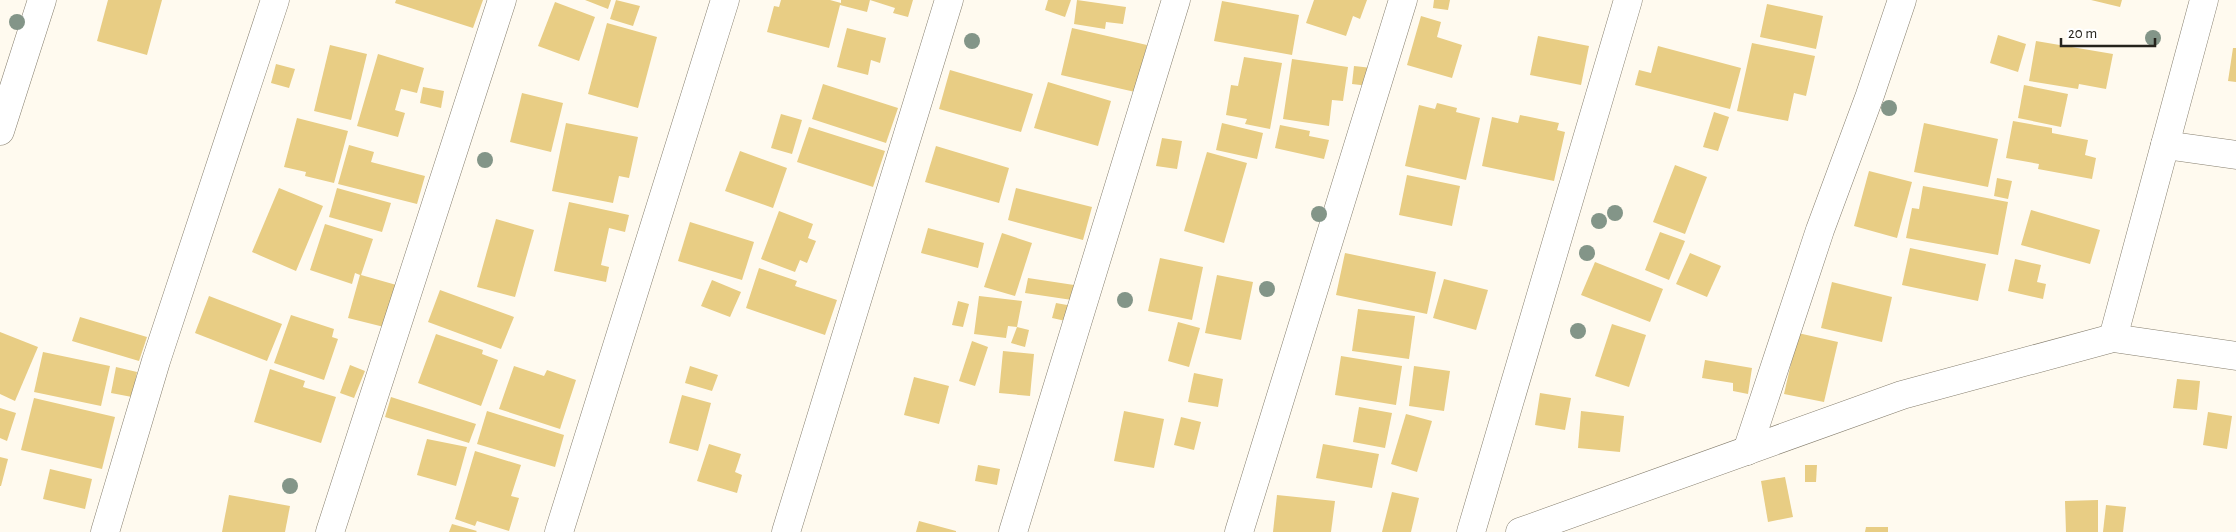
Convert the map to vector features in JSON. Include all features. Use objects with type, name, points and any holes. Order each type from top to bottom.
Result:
[{"type":"street","points":[[0,131],[42,0]]},
{"type":"street","points":[[105,532],[156,361],[276,0]]},
{"type":"street","points":[[330,532],[502,0]]},
{"type":"street","points":[[559,532],[725,0]]},
{"type":"street","points":[[786,532],[949,0]]},
{"type":"street","points":[[1013,532],[1176,0]]},
{"type":"street","points":[[1239,532],[1403,0]]},
{"type":"street","points":[[1471,532],[1628,0]]},
{"type":"street","points":[[1746,451],[1820,230],[1870,95],[1902,0]]},
{"type":"street","points":[[2113,338],[2204,0]]},
{"type":"street","points":[[2165,145],[2236,155]]},
{"type":"street","points":[[1520,532],[1902,395],[2113,338],[2236,356]]},
{"type":"building","points":[[108,0],[162,0],[147,55],[97,41]]},
{"type":"building","points":[[396,0],[483,0],[473,28],[395,3]]},
{"type":"building","points":[[585,0],[611,0],[608,9]]},
{"type":"building","points":[[616,0],[640,6],[633,26],[610,19]]},
{"type":"building","points":[[781,0],[830,0],[841,3],[841,0],[870,0],[867,12],[840,5],[829,48],[767,32],[774,6],[779,7]]},
{"type":"building","points":[[870,0],[913,0],[908,17],[893,13],[895,8]]},
{"type":"building","points":[[1048,0],[1071,0],[1065,17],[1045,10]]},
{"type":"building","points":[[1077,0],[1126,7],[1123,24],[1106,22],[1105,29],[1074,24]]},
{"type":"building","points":[[1314,0],[1367,0],[1360,19],[1353,16],[1346,36],[1306,23]]},
{"type":"building","points":[[1434,0],[1450,0],[1448,10],[1433,8]]},
{"type":"building","points":[[2091,0],[2122,0],[2120,7]]},
{"type":"building","points":[[1222,1],[1299,15],[1292,55],[1214,41]]},
{"type":"building","points":[[555,2],[595,17],[579,61],[538,46]]},
{"type":"building","points":[[1767,4],[1823,16],[1816,49],[1760,37]]},
{"type":"building","points":[[1421,16],[1441,22],[1437,37],[1462,45],[1452,78],[1407,65]]},
{"type":"building","points":[[607,23],[657,37],[638,108],[588,94]]},
{"type":"building","points":[[847,28],[886,38],[880,63],[871,60],[868,75],[837,67]]},
{"type":"building","points":[[1072,28],[1147,45],[1135,92],[1061,75]]},
{"type":"building","points":[[1998,35],[2026,44],[2018,72],[1990,63]]},
{"type":"building","points":[[1538,36],[1589,46],[1581,85],[1530,75]]},
{"type":"building","points":[[2036,41],[2113,54],[2106,89],[2079,84],[2078,89],[2029,81]]},
{"type":"building","points":[[1752,43],[1815,56],[1806,96],[1794,93],[1788,121],[1737,111]]},
{"type":"building","points":[[330,45],[367,54],[351,120],[314,111]]},
{"type":"building","points":[[1658,46],[1741,68],[1730,109],[1635,85],[1639,70],[1651,73]]},
{"type":"building","points":[[2233,48],[2236,48],[2236,82],[2228,81]]},
{"type":"building","points":[[378,54],[424,68],[417,93],[401,89],[395,110],[405,113],[398,137],[357,126]]},
{"type":"building","points":[[1244,57],[1282,63],[1270,129],[1245,124],[1247,119],[1226,115],[1231,85],[1238,86]]},
{"type":"building","points":[[1292,59],[1348,67],[1343,101],[1332,100],[1329,126],[1283,119]]},
{"type":"building","points":[[276,64],[295,69],[289,88],[271,83]]},
{"type":"building","points":[[1354,66],[1372,68],[1369,86],[1352,84]]},
{"type":"building","points":[[950,70],[1033,94],[1021,132],[939,109]]},
{"type":"building","points":[[1048,82],[1111,101],[1098,146],[1034,128]]},
{"type":"building","points":[[823,84],[898,108],[886,143],[812,119]]},
{"type":"building","points":[[2024,85],[2068,94],[2061,127],[2018,118]]},
{"type":"building","points":[[423,87],[444,91],[441,108],[420,103]]},
{"type":"building","points":[[522,93],[563,103],[551,152],[510,142]]},
{"type":"building","points":[[1437,103],[1457,108],[1456,112],[1480,118],[1466,180],[1405,166],[1419,105],[1435,109]]},
{"type":"building","points":[[1714,112],[1729,117],[1718,151],[1703,147]]},
{"type":"building","points":[[781,114],[802,120],[792,154],[771,148]]},
{"type":"building","points":[[1520,115],[1559,123],[1557,130],[1565,132],[1554,181],[1482,166],[1492,117],[1518,123]]},
{"type":"building","points":[[297,118],[348,131],[334,183],[305,176],[306,172],[284,167]]},
{"type":"building","points":[[2013,121],[2052,128],[2052,133],[2088,140],[2085,155],[2096,158],[2092,179],[2038,169],[2039,164],[2006,158]]},
{"type":"building","points":[[566,123],[638,137],[629,178],[619,176],[613,203],[552,191]]},
{"type":"building","points":[[1222,123],[1263,133],[1257,159],[1216,150]]},
{"type":"building","points":[[1924,123],[1998,139],[1988,187],[1914,172]]},
{"type":"building","points":[[1280,125],[1310,131],[1309,136],[1329,140],[1324,159],[1275,148]]},
{"type":"building","points":[[809,127],[885,151],[873,187],[797,162]]},
{"type":"building","points":[[1162,138],[1182,141],[1177,169],[1156,166]]},
{"type":"building","points":[[349,145],[374,152],[371,162],[425,176],[417,204],[338,184]]},
{"type":"building","points":[[936,146],[1009,168],[999,203],[925,182]]},
{"type":"building","points":[[740,151],[787,168],[773,208],[725,191]]},
{"type":"building","points":[[1207,152],[1247,163],[1224,243],[1184,231]]},
{"type":"building","points":[[1675,165],[1707,177],[1685,234],[1653,222]]},
{"type":"building","points":[[1869,171],[1912,182],[1897,238],[1854,226]]},
{"type":"building","points":[[1407,175],[1460,186],[1452,226],[1399,215]]},
{"type":"building","points":[[1997,178],[2012,181],[2008,199],[1994,196]]},
{"type":"building","points":[[1923,186],[2008,202],[1998,255],[1906,238],[1912,208],[1919,209]]},
{"type":"building","points":[[279,188],[323,206],[296,271],[252,252]]},
{"type":"building","points":[[337,188],[391,203],[382,232],[329,217]]},
{"type":"building","points":[[1016,188],[1092,207],[1083,240],[1008,220]]},
{"type":"building","points":[[569,202],[629,215],[625,232],[609,228],[601,265],[609,267],[606,282],[554,271]]},
{"type":"building","points":[[2031,210],[2100,230],[2090,264],[2021,245]]},
{"type":"building","points":[[779,211],[813,224],[808,238],[816,241],[807,263],[800,260],[795,272],[761,259]]},
{"type":"building","points":[[496,219],[534,230],[515,297],[477,287]]},
{"type":"building","points":[[690,222],[754,242],[742,280],[678,261]]},
{"type":"building","points":[[325,224],[373,239],[361,275],[400,286],[388,328],[348,318],[360,275],[355,273],[352,284],[310,270]]},
{"type":"building","points":[[928,228],[984,243],[978,268],[921,253]]},
{"type":"building","points":[[1660,232],[1685,241],[1669,280],[1645,270]]},
{"type":"building","points":[[1002,233],[1032,243],[1015,296],[984,287]]},
{"type":"building","points":[[1910,248],[1986,264],[1978,301],[1902,285]]},
{"type":"building","points":[[1345,253],[1436,272],[1427,314],[1336,295]]},
{"type":"building","points":[[1690,253],[1721,266],[1707,297],[1676,284]]},
{"type":"building","points":[[1160,258],[1203,267],[1192,320],[1148,311]]},
{"type":"building","points":[[2015,259],[2041,265],[2037,282],[2046,284],[2043,299],[2008,291]]},
{"type":"building","points":[[1595,262],[1663,289],[1650,322],[1581,295]]},
{"type":"building","points":[[759,268],[797,281],[795,286],[837,300],[825,335],[746,308]]},
{"type":"building","points":[[1217,275],[1253,282],[1241,340],[1205,333]]},
{"type":"building","points":[[1028,278],[1074,285],[1072,300],[1025,293]]},
{"type":"building","points":[[1444,279],[1488,290],[1476,330],[1433,318]]},
{"type":"building","points":[[712,280],[741,292],[730,317],[701,306]]},
{"type":"building","points":[[1832,282],[1892,297],[1882,342],[1821,328]]},
{"type":"building","points":[[440,290],[514,317],[501,349],[428,322]]},
{"type":"building","points":[[209,296],[282,324],[267,361],[195,333]]},
{"type":"building","points":[[979,296],[1022,301],[1017,327],[1008,326],[1006,338],[974,334]]},
{"type":"building","points":[[958,301],[969,304],[963,327],[952,325]]},
{"type":"building","points":[[1056,303],[1078,307],[1075,323],[1052,318]]},
{"type":"building","points":[[1358,309],[1415,316],[1409,359],[1352,351]]},
{"type":"building","points":[[291,315],[334,329],[332,337],[338,339],[324,380],[274,363]]},
{"type":"building","points":[[80,317],[147,337],[139,361],[72,341]]},
{"type":"building","points":[[1178,322],[1200,328],[1189,367],[1168,361]]},
{"type":"building","points":[[1612,324],[1646,335],[1629,387],[1595,376]]},
{"type":"building","points":[[1017,327],[1029,330],[1025,347],[1011,343]]},
{"type":"building","points":[[0,332],[38,347],[15,401],[0,394]]},
{"type":"building","points":[[1798,333],[1838,342],[1824,402],[1784,394]]},
{"type":"building","points":[[436,334],[483,350],[482,354],[498,360],[481,406],[418,383]]},
{"type":"building","points":[[972,341],[988,347],[975,386],[959,381]]},
{"type":"building","points":[[1003,351],[1034,354],[1030,396],[999,393]]},
{"type":"building","points":[[43,352],[110,366],[101,406],[34,392]]},
{"type":"building","points":[[1341,356],[1402,366],[1396,405],[1335,395]]},
{"type":"building","points":[[1705,360],[1752,368],[1748,394],[1733,391],[1733,383],[1702,378]]},
{"type":"building","points":[[350,365],[365,371],[354,398],[340,393]]},
{"type":"building","points":[[514,366],[544,376],[547,370],[576,380],[560,429],[499,409]]},
{"type":"building","points":[[690,366],[718,375],[712,391],[685,383]]},
{"type":"building","points":[[1414,366],[1450,371],[1444,411],[1409,406]]},
{"type":"building","points":[[116,367],[137,372],[132,397],[111,393]]},
{"type":"building","points":[[270,369],[305,381],[303,387],[336,397],[321,443],[254,422]]},
{"type":"building","points":[[1194,373],[1223,379],[1218,407],[1188,402]]},
{"type":"building","points":[[914,377],[949,386],[939,424],[904,415]]},
{"type":"building","points":[[2177,379],[2200,381],[2197,410],[2173,408]]},
{"type":"building","points":[[1540,393],[1571,398],[1565,430],[1535,425]]},
{"type":"building","points":[[682,395],[711,403],[698,451],[669,443]]},
{"type":"building","points":[[391,397],[476,424],[469,443],[385,417]]},
{"type":"building","points":[[34,398],[115,417],[102,469],[21,450]]},
{"type":"building","points":[[1359,407],[1392,413],[1385,448],[1353,442]]},
{"type":"building","points":[[0,408],[16,413],[7,441],[0,438]]},
{"type":"building","points":[[487,411],[564,435],[555,467],[477,444]]},
{"type":"building","points":[[1124,411],[1164,419],[1154,468],[1114,461]]},
{"type":"building","points":[[1581,411],[1624,416],[1620,452],[1578,448]]},
{"type":"building","points":[[2208,412],[2232,416],[2227,449],[2203,445]]},
{"type":"building","points":[[1406,414],[1432,421],[1417,472],[1391,464]]},
{"type":"building","points":[[1181,417],[1201,422],[1194,450],[1174,445]]},
{"type":"building","points":[[427,439],[467,447],[456,486],[417,475]]},
{"type":"building","points":[[709,444],[741,454],[735,472],[742,475],[737,493],[697,481]]},
{"type":"building","points":[[1323,444],[1379,454],[1372,488],[1316,478]]},
{"type":"building","points":[[475,451],[521,465],[511,496],[519,498],[509,531],[477,521],[475,526],[455,519]]},
{"type":"building","points":[[0,457],[8,459],[1,486],[0,486]]},
{"type":"building","points":[[978,465],[1000,469],[997,485],[975,481]]},
{"type":"building","points":[[1805,465],[1817,465],[1816,482],[1805,482]]},
{"type":"building","points":[[50,469],[92,479],[85,509],[43,499]]},
{"type":"building","points":[[1785,477],[1793,517],[1768,522],[1761,481]]},
{"type":"building","points":[[1392,492],[1419,498],[1411,532],[1382,532]]},
{"type":"building","points":[[229,495],[290,506],[285,532],[222,532]]},
{"type":"building","points":[[1277,495],[1335,501],[1331,532],[1273,532]]},
{"type":"building","points":[[2098,500],[2098,532],[2066,532],[2065,501]]},
{"type":"building","points":[[2106,505],[2126,507],[2123,532],[2103,532]]},
{"type":"building","points":[[919,521],[956,531],[956,532],[916,532]]},
{"type":"building","points":[[452,524],[477,531],[449,532]]},
{"type":"building","points":[[1866,527],[1888,527],[1888,532],[1865,532]]}]
